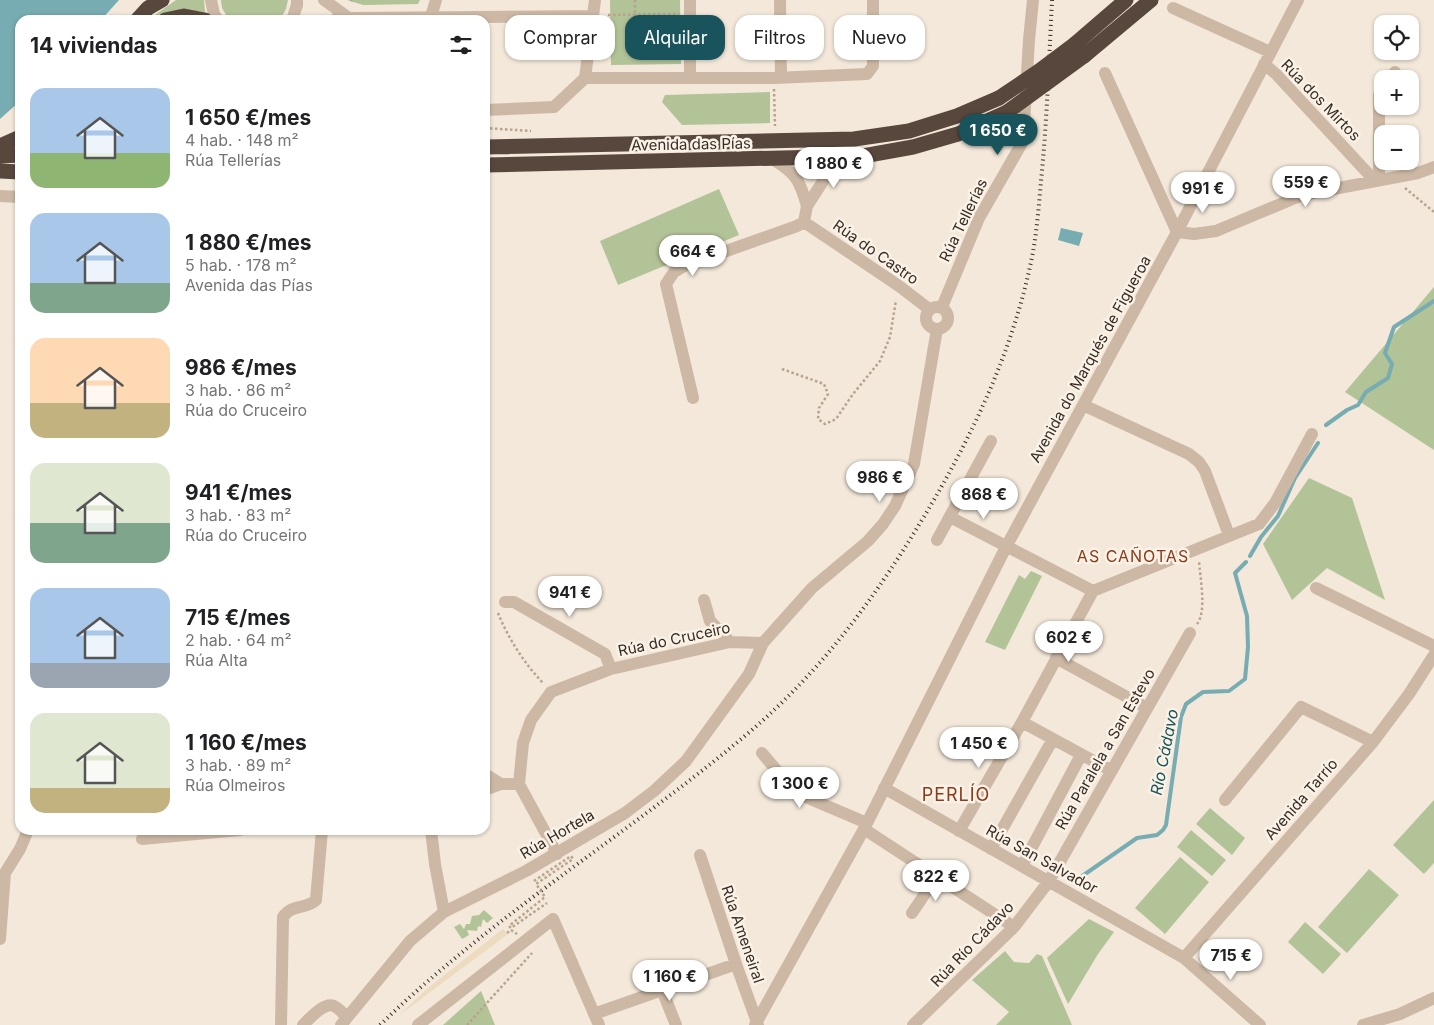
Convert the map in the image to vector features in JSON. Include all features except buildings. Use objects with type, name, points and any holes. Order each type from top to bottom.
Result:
[{"type":"highway","points":[[142,15],[148,8],[162,0]]},
{"type":"highway","name":"Avenida das Pías","points":[[490,147],[854,139],[909,131],[957,116],[999,98],[1075,44],[1126,0]]},
{"type":"highway","name":"Avenida das Pías","points":[[490,165],[838,158],[863,156],[913,147],[958,134],[1007,112],[1084,56],[1151,0]]},
{"type":"highway","points":[[0,146],[15,139]]},
{"type":"highway","points":[[0,156],[15,156]]},
{"type":"highway","points":[[0,171],[15,172]]},
{"type":"street","points":[[211,0],[215,15]]},
{"type":"street","points":[[294,15],[297,0]]},
{"type":"street","points":[[324,0],[346,15]]},
{"type":"street","points":[[431,15],[436,0]]},
{"type":"street","points":[[593,15],[595,0]]},
{"type":"street","points":[[690,0],[690,78]]},
{"type":"street","points":[[777,78],[780,0]]},
{"type":"street","points":[[586,78],[777,78],[867,74],[874,66],[873,0]]},
{"type":"street","name":"Rúa Tellerías","points":[[936,308],[979,218],[1022,143],[1033,0]]},
{"type":"street","name":"Avenida do Marqués de Figueroa","points":[[757,1024],[866,826],[1006,547],[1178,232],[1298,0]]},
{"type":"street","name":"Rúa dos Mirtos","points":[[1173,8],[1270,52]]},
{"type":"street","points":[[490,18],[505,18]]},
{"type":"street","points":[[490,110],[554,107],[586,78],[588,60]]},
{"type":"street","name":"Rúa dos Mirtos","points":[[1264,64],[1276,74],[1377,180]]},
{"type":"street","points":[[1105,73],[1178,232],[1194,234],[1216,231],[1302,194],[1418,173],[1434,167]]},
{"type":"street","points":[[1377,180],[1379,115]]},
{"type":"street","points":[[693,398],[666,284],[674,272],[684,266],[791,230],[804,222],[807,206],[838,158]]},
{"type":"street","points":[[774,160],[789,169],[797,177],[802,186],[807,206]]},
{"type":"street","points":[[0,196],[15,197]]},
{"type":"street","name":"Rúa do Castro","points":[[804,222],[899,286],[936,308]]},
{"type":"street","points":[[936,308],[947,312],[948,321],[945,326],[937,329],[927,323],[926,315],[936,308]]},
{"type":"street","points":[[763,643],[812,588],[868,541],[895,506],[914,464],[937,329]]},
{"type":"street","points":[[1083,405],[1189,454],[1199,462],[1205,471],[1229,535]]},
{"type":"street","points":[[959,831],[1022,722],[1093,591],[1259,524],[1275,503],[1312,434]]},
{"type":"street","points":[[937,540],[991,441]]},
{"type":"street","points":[[950,517],[1093,591]]},
{"type":"street","points":[[1316,588],[1434,646]]},
{"type":"street","points":[[704,600],[710,621],[730,642]]},
{"type":"street","points":[[501,605],[514,602],[605,654],[611,669]]},
{"type":"street","name":"Rúa Paralela a San Estevo","points":[[1049,881],[1190,633]]},
{"type":"street","name":"Rúa do Cruceiro","points":[[551,692],[611,669],[730,642],[763,643]]},
{"type":"street","name":"Rúa Hortela","points":[[344,1021],[410,942],[444,912],[557,854],[625,814],[654,791],[686,762],[750,674],[763,643]]},
{"type":"street","name":"Avenida Tarrío","points":[[1184,958],[1372,742],[1409,694],[1434,655]]},
{"type":"street","points":[[1056,658],[1146,708]]},
{"type":"street","points":[[551,692],[531,720],[523,743],[519,784],[557,854]]},
{"type":"street","points":[[1225,800],[1301,707],[1372,742]]},
{"type":"street","points":[[1022,722],[1112,771]]},
{"type":"street","points":[[991,849],[1052,739]]},
{"type":"street","points":[[762,753],[789,785],[808,798],[866,826],[1014,927]]},
{"type":"street","points":[[1022,866],[1082,755]]},
{"type":"street","points":[[490,777],[501,784]]},
{"type":"street","points":[[490,788],[501,784],[519,784]]},
{"type":"street","name":"Rúa San Salvador","points":[[884,788],[1184,958],[1260,1025]]},
{"type":"street","points":[[0,939],[5,873],[20,849],[26,835]]},
{"type":"street","points":[[142,839],[186,835]]},
{"type":"street","points":[[281,1025],[283,917],[293,907],[311,904],[316,900],[322,835]]},
{"type":"street","points":[[432,835],[444,912]]},
{"type":"street","name":"Rúa Ameneiral","points":[[700,855],[757,1024]]},
{"type":"street","points":[[912,913],[937,876]]},
{"type":"street","name":"Rúa Río Cádavo","points":[[918,1024],[1014,927],[1049,881]]},
{"type":"street","points":[[418,1025],[553,919],[596,1020],[662,990],[736,964]]},
{"type":"street","points":[[662,990],[676,1025]]},
{"type":"street","points":[[1363,1025],[1400,1014],[1434,998]]},
{"type":"street","points":[[303,1025],[329,1005],[335,1006],[344,1021]]},
{"type":"path","points":[[635,0],[635,14]]},
{"type":"path","points":[[615,15],[683,14]]},
{"type":"path","points":[[775,126],[777,78]]},
{"type":"path","points":[[490,128],[531,131]]},
{"type":"path","points":[[1405,188],[1434,212]]},
{"type":"path","points":[[782,369],[824,384],[828,394],[819,408],[818,419],[826,424],[836,419],[853,394],[880,361],[890,337],[899,286]]},
{"type":"path","points":[[1190,633],[1200,621],[1202,606],[1200,547]]},
{"type":"path","points":[[501,605],[508,636],[536,676],[551,692]]},
{"type":"path","points":[[534,881],[571,856],[573,859],[536,884],[545,896],[509,926],[511,928],[547,903]]},
{"type":"path","points":[[467,1025],[537,948]]},
{"type":"green space","points":[[176,0],[204,0],[205,12],[179,11],[166,15],[155,15]]},
{"type":"green space","points":[[221,0],[288,0],[283,15],[226,15],[222,8]]},
{"type":"green space","points":[[347,0],[420,0],[418,4],[363,5]]},
{"type":"green space","points":[[610,0],[680,0],[680,15],[625,15],[625,60],[681,60],[681,64],[611,65],[611,60],[615,60],[615,15],[610,15]]},
{"type":"green space","points":[[770,92],[770,123],[682,125],[662,102],[665,95]]},
{"type":"green space","points":[[719,189],[739,235],[618,285],[600,241]]},
{"type":"green space","points":[[1434,287],[1434,450],[1345,392]]},
{"type":"green space","points":[[1309,478],[1352,498],[1385,600],[1327,568],[1292,600],[1263,544]]},
{"type":"green space","points":[[1031,571],[1042,576],[1005,650],[985,642],[1019,575],[1025,579]]},
{"type":"green space","points":[[1434,800],[1434,863],[1424,874],[1393,845]]},
{"type":"green space","points":[[1210,808],[1245,838],[1232,855],[1196,824]]},
{"type":"green space","points":[[1191,830],[1226,860],[1212,876],[1177,847]]},
{"type":"green space","points":[[1180,857],[1209,882],[1165,934],[1135,908]]},
{"type":"green space","points":[[1369,869],[1399,895],[1347,953],[1318,927]]},
{"type":"green space","points":[[484,910],[493,918],[487,923],[483,919],[481,927],[478,926],[477,931],[467,930],[469,935],[462,939],[454,927],[460,924],[464,929],[466,924],[470,924],[472,916],[479,915]]},
{"type":"green space","points":[[1089,919],[1114,932],[1098,954],[1068,1004],[1047,958]]},
{"type":"green space","points":[[1305,922],[1341,954],[1323,974],[1288,942]]},
{"type":"green space","points":[[1005,951],[1014,962],[1029,963],[1037,954],[1042,956],[1072,1025],[996,1025],[1009,1012],[972,980]]},
{"type":"green space","points":[[481,991],[495,1025],[443,1025]]},
{"type":"shaded area","points":[[503,929],[508,934],[398,1016],[428,988]]},
{"type":"water","points":[[0,0],[119,0],[106,15],[15,15],[15,106],[0,119]]},
{"type":"water","points":[[1061,228],[1083,233],[1079,246],[1058,240]]},
{"type":"waterway","name":"Río Cádavo","points":[[1326,425],[1347,410],[1358,405],[1366,392],[1388,378],[1392,364],[1385,353],[1394,327],[1434,301]]},
{"type":"waterway","name":"Río Cádavo","points":[[1250,556],[1261,537],[1278,516],[1295,478],[1318,443]]},
{"type":"waterway","name":"Río Cádavo","points":[[1075,881],[1137,838],[1157,835],[1163,830],[1166,825],[1181,717],[1186,704],[1203,692],[1229,691],[1245,679],[1248,647],[1247,616],[1235,573],[1246,562]]},
{"type":"railway","points":[[380,1025],[423,985],[468,948],[701,772],[773,711],[799,686],[845,632],[906,546],[943,484],[976,421],[1004,355],[1025,287],[1037,226],[1048,91],[1052,0]]},
{"type":"district","name":"AS CAÑOTAS","points":[[1133,556]]},
{"type":"district","name":"PERLÍO","points":[[956,794]]}]
